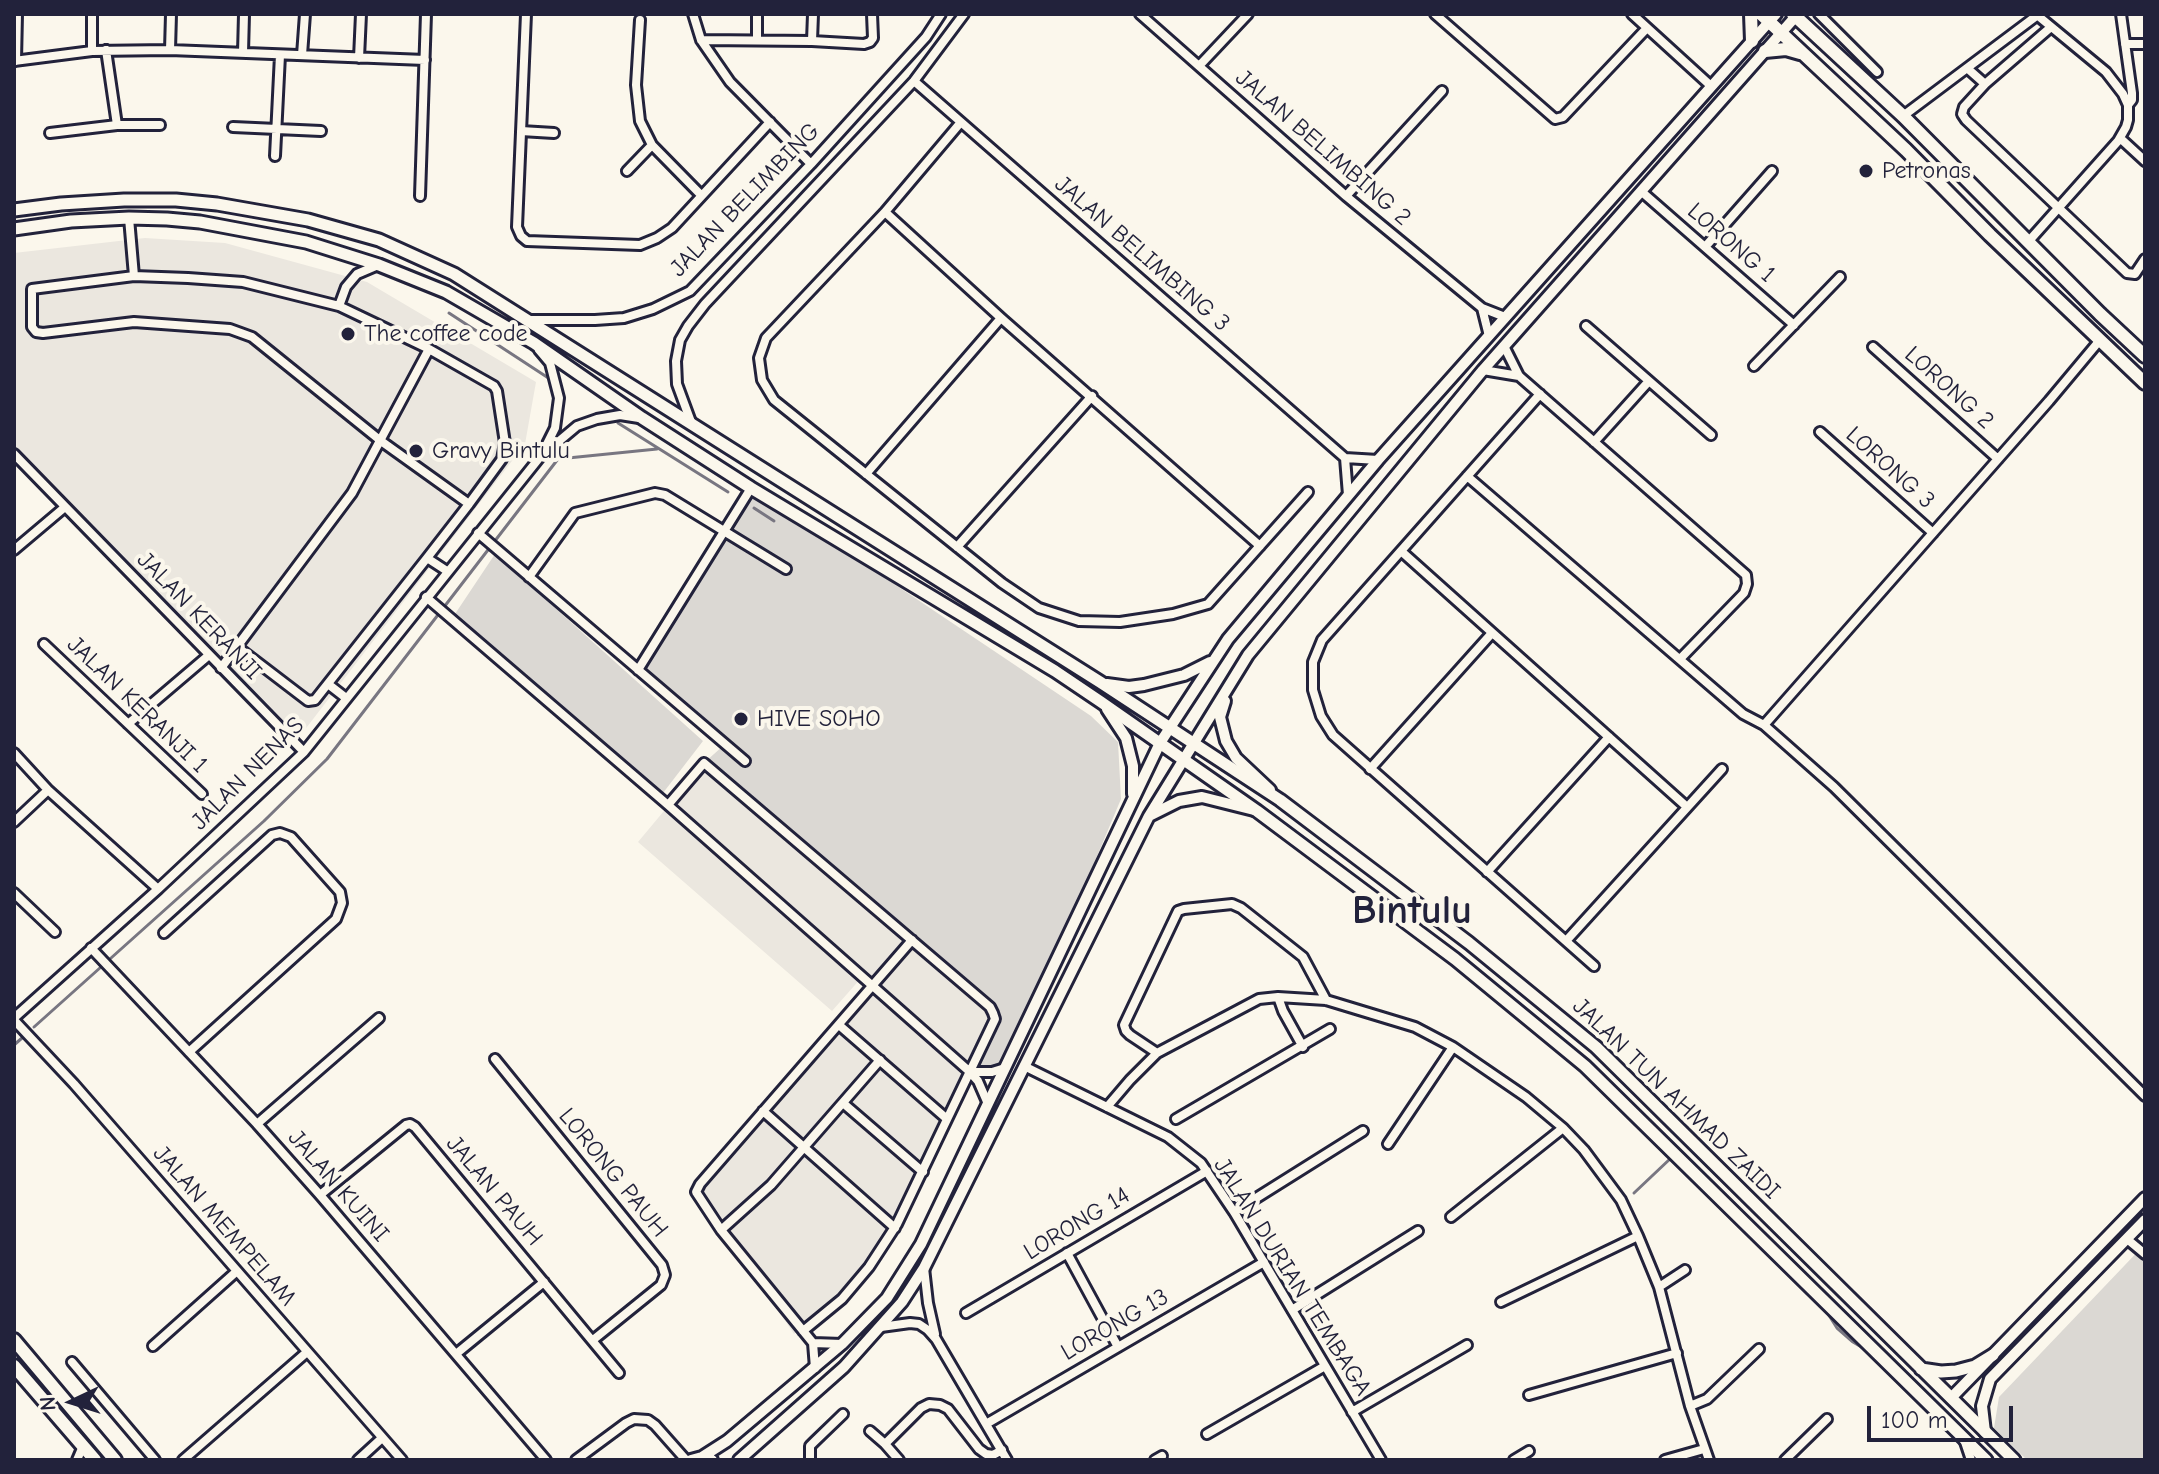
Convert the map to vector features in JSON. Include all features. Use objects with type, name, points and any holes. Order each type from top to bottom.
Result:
[{"type":"main road","points":[[1751,14],[1752,41]]},
{"type":"main road","points":[[1794,15],[1903,116],[2145,356]]},
{"type":"main road","points":[[1769,16],[1781,32],[2145,383]]},
{"type":"main road","points":[[1765,51],[1786,49],[1807,56]]},
{"type":"main road","name":"JALAN TUN AHMAD ZAIDI","points":[[14,210],[61,204],[176,200],[308,220],[379,240],[454,274],[691,422],[1280,800],[1469,943],[1596,1047],[2014,1460]]},
{"type":"main road","name":"JALAN TUN AHMAD ZAIDI","points":[[14,229],[71,221],[129,218],[200,222],[306,242],[379,265],[446,292],[534,343],[751,488],[1055,671],[1257,811],[1455,959],[1585,1066],[1986,1460]]},
{"type":"main road","points":[[14,1340],[115,1460]]},
{"type":"main road","points":[[1920,1368],[1956,1371],[1975,1366],[1993,1355]]},
{"type":"main road","points":[[14,1366],[95,1460]]},
{"type":"street","points":[[17,14],[15,61],[106,50],[425,60]]},
{"type":"street","points":[[92,14],[92,51]]},
{"type":"street","points":[[170,50],[171,14]]},
{"type":"street","points":[[243,53],[244,14]]},
{"type":"street","points":[[302,55],[305,14]]},
{"type":"street","points":[[359,58],[361,14]]},
{"type":"street","points":[[420,196],[426,14]]},
{"type":"street","points":[[526,14],[517,227],[527,241],[640,245],[657,238],[672,228],[770,122]]},
{"type":"street","points":[[693,14],[701,40],[730,82],[811,164]]},
{"type":"street","points":[[757,14],[757,40]]},
{"type":"street","points":[[812,41],[813,14]]},
{"type":"street","points":[[701,40],[864,44],[873,38],[872,14]]},
{"type":"street","name":"JALAN BELIMBING","points":[[527,320],[624,318],[653,309],[690,291],[811,164],[926,37],[941,14]]},
{"type":"street","name":"JALAN BELIMBING","points":[[691,422],[677,384],[676,361],[680,340],[688,326],[705,304],[914,81],[964,14]]},
{"type":"street","name":"JALAN BELIMBING 2","points":[[1140,14],[1346,196],[1482,308],[1505,317]]},
{"type":"street","points":[[1199,66],[1248,14]]},
{"type":"street","points":[[1435,14],[1555,119],[1563,117],[1647,28]]},
{"type":"street","points":[[1632,14],[1711,86]]},
{"type":"street","points":[[1819,14],[1877,72]]},
{"type":"street","points":[[2121,14],[2132,93],[2128,105]]},
{"type":"street","points":[[739,1460],[844,1367],[902,1302],[924,1268],[1149,816],[1248,655],[1483,370],[1794,15]]},
{"type":"street","points":[[1903,116],[2038,15],[2106,72],[2128,105],[2126,127],[2120,138],[2028,242]]},
{"type":"street","points":[[576,1460],[634,1419],[648,1420],[655,1425],[688,1460],[707,1458],[842,1344],[887,1298],[921,1244],[1160,743],[1212,662],[1378,460],[1752,41],[1769,16]]},
{"type":"street","points":[[640,20],[636,85],[637,104],[645,134],[701,195]]},
{"type":"street","points":[[2051,27],[1985,84],[1964,107],[1962,114],[2127,273],[2135,274],[2145,259]]},
{"type":"street","points":[[2125,44],[2145,44]]},
{"type":"street","points":[[106,50],[117,125]]},
{"type":"street","points":[[275,156],[280,55]]},
{"type":"street","points":[[1967,68],[1985,84]]},
{"type":"street","name":"JALAN BELIMBING 3","points":[[914,81],[1345,458]]},
{"type":"street","points":[[1346,196],[1442,91]]},
{"type":"street","points":[[2132,93],[2145,93]]},
{"type":"street","points":[[961,122],[885,212],[766,338],[759,358],[762,380],[774,400],[1002,583],[1039,608],[1079,621],[1120,622],[1173,614],[1208,604],[1308,492]]},
{"type":"street","points":[[50,133],[117,125],[160,125]]},
{"type":"street","points":[[233,127],[321,131]]},
{"type":"street","points":[[521,131],[554,133]]},
{"type":"street","points":[[2120,138],[2145,161]]},
{"type":"street","points":[[627,171],[652,145]]},
{"type":"street","points":[[1705,247],[1772,171]]},
{"type":"street","name":"LORONG 1","points":[[1642,192],[1794,325]]},
{"type":"street","points":[[885,212],[1260,546]]},
{"type":"street","points":[[129,218],[134,276]]},
{"type":"street","points":[[339,306],[346,287],[357,274],[379,265]]},
{"type":"street","points":[[236,646],[308,701],[315,700],[469,504],[502,459],[505,451],[497,391],[494,386],[429,349],[339,306],[243,282],[134,276],[32,289],[32,327],[36,332],[134,322],[230,329],[252,337],[381,441],[469,504]]},
{"type":"street","points":[[1754,366],[1840,277]]},
{"type":"street","points":[[1482,308],[1489,336]]},
{"type":"street","points":[[866,474],[1001,318]]},
{"type":"street","points":[[1586,326],[1711,435]]},
{"type":"street","points":[[1764,725],[2100,340]]},
{"type":"street","name":"JALAN NENAS","points":[[534,343],[550,363],[559,398],[555,428],[540,457]]},
{"type":"street","points":[[1504,346],[1519,376],[1746,575],[1744,593],[1680,659]]},
{"type":"street","name":"LORONG 2","points":[[1873,347],[1998,459]]},
{"type":"street","points":[[221,668],[352,493],[429,349]]},
{"type":"street","points":[[1483,370],[1519,376]]},
{"type":"street","points":[[1594,442],[1649,381]]},
{"type":"street","points":[[1540,394],[1322,640],[1313,662],[1313,690],[1321,716],[1333,735],[1594,966]]},
{"type":"street","points":[[957,547],[1092,396]]},
{"type":"street","name":"JALAN NENAS","points":[[14,1019],[304,752],[540,457],[577,426],[620,415],[642,418]]},
{"type":"street","name":"LORONG 3","points":[[1820,432],[1933,533]]},
{"type":"street","name":"JALAN KERANJI","points":[[14,454],[304,752]]},
{"type":"street","points":[[1348,495],[1345,458],[1378,460]]},
{"type":"street","points":[[1467,476],[1743,714],[1764,725],[1834,787],[2145,1096]]},
{"type":"street","points":[[638,670],[751,488]]},
{"type":"street","points":[[529,577],[579,511],[659,493],[786,569]]},
{"type":"street","points":[[14,550],[65,507]]},
{"type":"street","points":[[478,533],[745,761]]},
{"type":"street","points":[[1401,551],[1687,807]]},
{"type":"street","points":[[427,558],[447,571]]},
{"type":"street","points":[[426,597],[668,805],[970,1072],[978,1081],[988,1104]]},
{"type":"street","points":[[1370,769],[1492,633]]},
{"type":"street","name":"JALAN KERANJI 1","points":[[44,644],[202,794]]},
{"type":"street","points":[[128,724],[209,655]]},
{"type":"street","points":[[1100,682],[1116,687],[1144,685],[1184,675],[1212,662]]},
{"type":"street","points":[[328,684],[346,698]]},
{"type":"street","points":[[1231,684],[1220,717],[1226,741],[1236,758],[1280,800]]},
{"type":"street","points":[[1101,702],[1126,738],[1133,766],[1134,792],[1126,814]]},
{"type":"street","points":[[1487,872],[1609,737]]},
{"type":"street","points":[[14,753],[48,790],[158,889]]},
{"type":"street","points":[[668,805],[704,763],[990,1007],[995,1019],[895,1228],[869,1267],[842,1299],[803,1331]]},
{"type":"street","points":[[1566,941],[1722,769]]},
{"type":"street","points":[[14,822],[48,790]]},
{"type":"street","points":[[1149,816],[1179,801],[1202,797],[1257,811]]},
{"type":"street","points":[[164,933],[272,835],[280,833],[291,837],[340,892],[342,903],[336,919],[189,1052]]},
{"type":"street","points":[[14,893],[55,932]]},
{"type":"street","points":[[1157,1053],[1130,1035],[1124,1025],[1178,911],[1184,909],[1232,904],[1241,908],[1303,957],[1326,1000]]},
{"type":"street","points":[[815,1368],[813,1343],[721,1230],[696,1195],[696,1189],[912,940]]},
{"type":"street","name":"JALAN KUINI","points":[[91,948],[257,1124],[546,1460]]},
{"type":"street","points":[[1278,997],[1303,1047]]},
{"type":"street","points":[[1107,1107],[1157,1053],[1259,999],[1326,1000],[1415,1027],[1453,1047],[1526,1097],[1563,1128],[1584,1150],[1621,1200],[1659,1287],[1690,1406],[1709,1460]]},
{"type":"street","points":[[257,1124],[379,1018]]},
{"type":"street","name":"JALAN MEMPELAM","points":[[14,1019],[402,1460]]},
{"type":"street","points":[[839,1025],[947,1119]]},
{"type":"street","points":[[1176,1119],[1330,1029]]},
{"type":"street","points":[[1388,1144],[1453,1047]]},
{"type":"street","name":"LORONG PAUH","points":[[495,1059],[662,1265],[665,1275],[661,1285],[593,1340]]},
{"type":"street","points":[[721,1230],[760,1196],[880,1060]]},
{"type":"street","name":"JALAN DURIAN TEMBAGA","points":[[1024,1066],[1168,1137],[1201,1163],[1234,1212],[1381,1460]]},
{"type":"street","points":[[970,1072],[992,1072],[1005,1068]]},
{"type":"street","points":[[843,1103],[923,1172]]},
{"type":"street","points":[[763,1111],[895,1228]]},
{"type":"street","name":"JALAN PAUH","points":[[320,1195],[410,1124],[619,1373]]},
{"type":"street","points":[[1451,1217],[1563,1128]]},
{"type":"street","points":[[1234,1212],[1363,1131]]},
{"type":"street","name":"LORONG 14","points":[[966,1313],[1207,1171]]},
{"type":"street","points":[[1951,1398],[2145,1198]]},
{"type":"street","points":[[1985,1432],[1982,1406],[1990,1379],[2145,1220]]},
{"type":"street","points":[[1292,1310],[1418,1231]]},
{"type":"street","points":[[1501,1302],[1638,1236]]},
{"type":"street","points":[[2075,1272],[2108,1247],[2127,1239]]},
{"type":"street","points":[[2127,1239],[2145,1254]]},
{"type":"street","points":[[1067,1253],[1118,1347]]},
{"type":"street","name":"LORONG 13","points":[[986,1424],[1264,1262]]},
{"type":"street","points":[[924,1268],[936,1339]]},
{"type":"street","points":[[1659,1287],[1685,1270]]},
{"type":"street","points":[[153,1346],[237,1271]]},
{"type":"street","points":[[456,1354],[544,1282]]},
{"type":"street","points":[[881,1327],[919,1324],[928,1330],[1007,1460]]},
{"type":"street","points":[[813,1343],[842,1344]]},
{"type":"street","points":[[1352,1412],[1467,1345]]},
{"type":"street","points":[[1690,1406],[1707,1399],[1759,1349]]},
{"type":"street","points":[[183,1460],[307,1352]]},
{"type":"street","points":[[1529,1395],[1677,1353]]},
{"type":"street","points":[[72,1362],[155,1460]]},
{"type":"street","points":[[1207,1434],[1325,1366]]},
{"type":"street","points":[[885,1444],[921,1408],[929,1404],[948,1409],[986,1454],[993,1455],[1002,1450]]},
{"type":"street","points":[[810,1460],[810,1446],[843,1414]]},
{"type":"street","points":[[1785,1460],[1827,1419]]},
{"type":"street","points":[[870,1431],[899,1460]]},
{"type":"street","points":[[358,1460],[382,1438]]},
{"type":"street","points":[[1965,1440],[1971,1460]]},
{"type":"street","points":[[77,1460],[83,1446]]},
{"type":"street","points":[[1665,1460],[1704,1449]]},
{"type":"street","points":[[1514,1460],[1529,1451]]},
{"type":"shaded area","points":[[145,238],[225,243],[367,282],[536,382],[525,444],[300,736],[190,633],[14,453],[14,253]]},
{"type":"shaded area","points":[[751,488],[1091,716],[1118,742],[1121,799],[1005,1068],[970,1072],[993,1013],[704,763],[724,745],[638,670]]},
{"type":"shaded area","points":[[495,554],[703,741],[663,793],[455,614]]},
{"type":"shaded area","points":[[704,763],[993,1013],[897,1224],[842,1299],[794,1334],[696,1189],[872,986],[862,977],[832,1011],[638,842]]},
{"type":"shaded area","points":[[2145,1244],[2145,1460],[2027,1460],[1994,1428],[1999,1397]]},
{"type":"waterway","points":[[449,313],[553,381]]},
{"type":"waterway","points":[[618,423],[728,492]]},
{"type":"waterway","points":[[34,1027],[264,821],[327,759],[558,459],[657,449]]},
{"type":"waterway","points":[[754,508],[774,521]]},
{"type":"waterway","points":[[14,1045],[22,1038]]},
{"type":"waterway","points":[[1634,1193],[1671,1158]]},
{"type":"waterway","points":[[1774,1259],[1825,1309],[1837,1328],[1868,1351]]},
{"type":"place","name":"Petronas","points":[[1866,171]]},
{"type":"place","name":"The coffee code","points":[[348,334]]},
{"type":"place","name":"Gravy Bintulu","points":[[416,451]]},
{"type":"place","name":"HIVE SOHO","points":[[741,719]]},
{"type":"district","name":"Bintulu","points":[[1412,912]]}]
